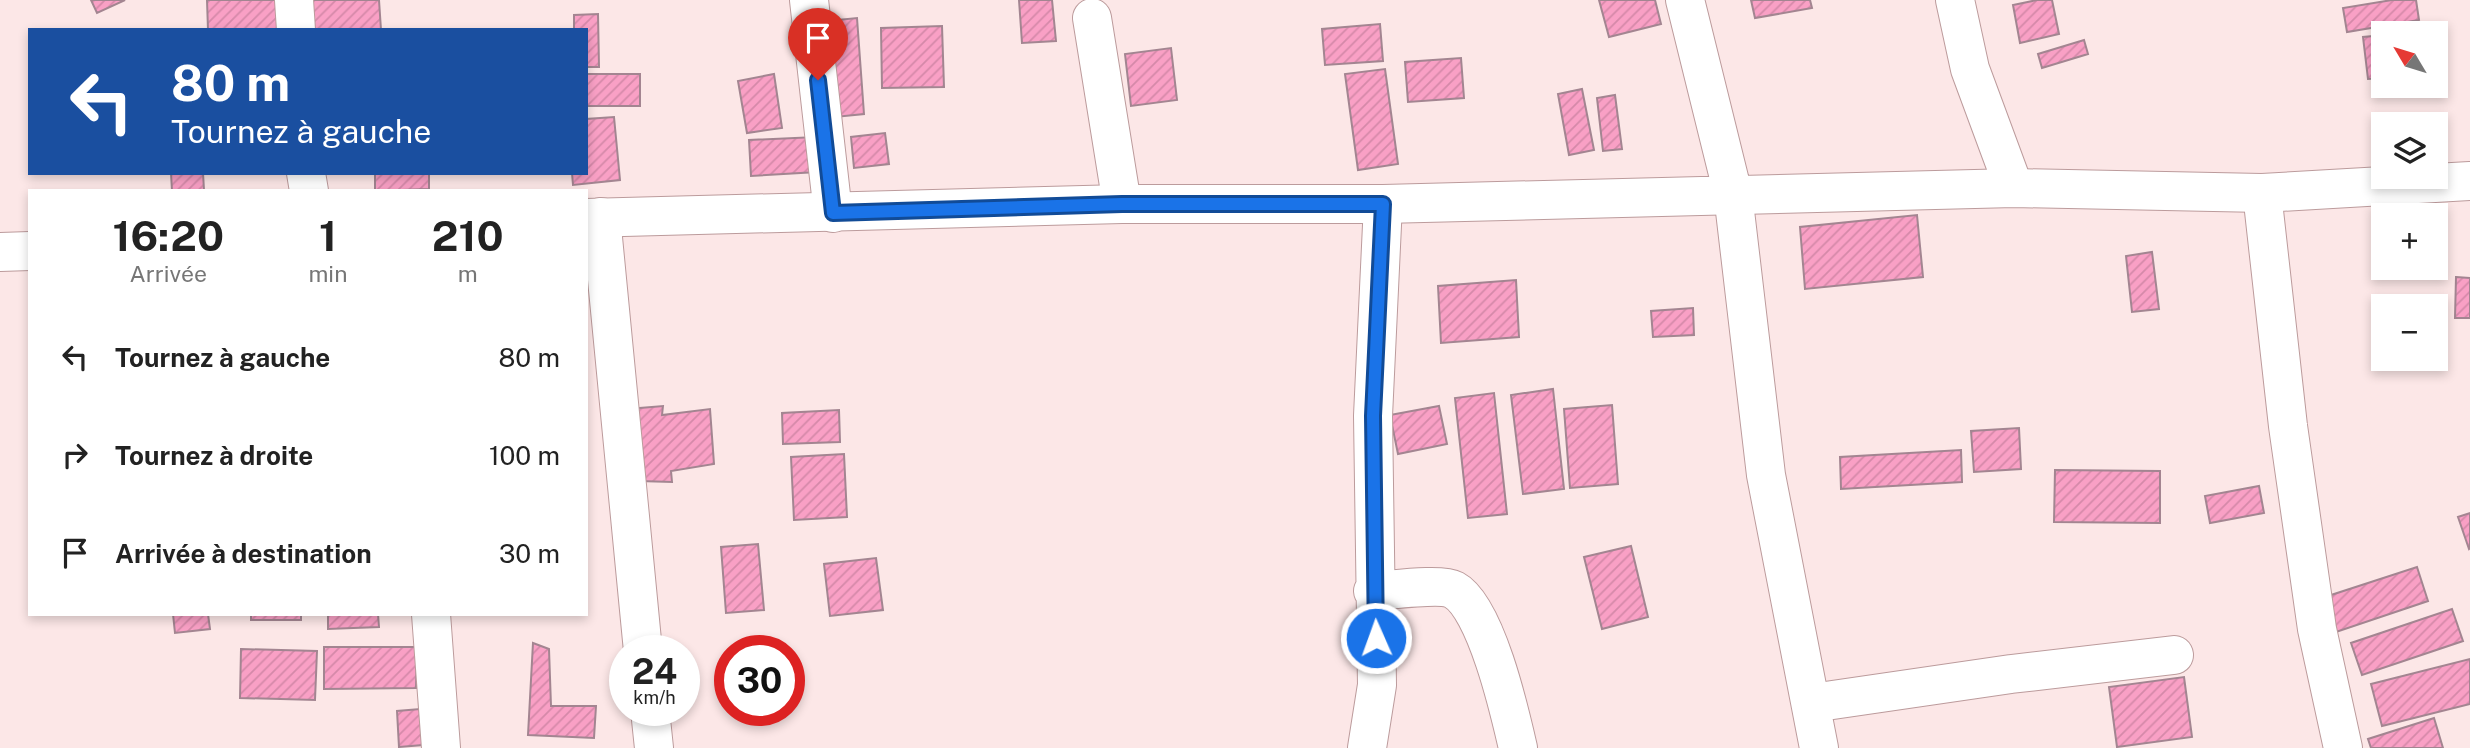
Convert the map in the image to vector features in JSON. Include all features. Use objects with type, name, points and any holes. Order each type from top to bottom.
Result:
[{"type":"street","points":[[295,0],[296,28]]},
{"type":"street","points":[[808,0],[833,213]]},
{"type":"street","points":[[1685,0],[1733,194],[1766,475],[1819,748]]},
{"type":"street","points":[[1955,0],[1969,69],[2014,188]]},
{"type":"street","points":[[1092,18],[1122,204]]},
{"type":"street","points":[[641,635],[594,217],[1122,204],[1383,204],[2014,188],[2262,193],[2470,181]]},
{"type":"street","points":[[2262,193],[2288,426],[2317,629],[2343,748]]},
{"type":"street","points":[[1367,748],[1377,685],[1373,416],[1383,204]]},
{"type":"street","points":[[0,252],[28,251]]},
{"type":"street","points":[[1374,591],[1447,588],[1460,595],[1482,627],[1518,748]]},
{"type":"street","points":[[431,616],[441,748]]},
{"type":"street","points":[[1812,703],[2011,674],[2174,655]]},
{"type":"street","points":[[652,726],[654,748]]},
{"type":"building","points":[[91,0],[125,0],[97,13]]},
{"type":"building","points":[[207,0],[277,0],[278,28],[208,28]]},
{"type":"building","points":[[307,0],[379,0],[381,28],[308,28]]},
{"type":"building","points":[[1019,0],[1052,0],[1056,41],[1022,43]]},
{"type":"building","points":[[1599,0],[1655,0],[1661,24],[1609,37]]},
{"type":"building","points":[[1751,0],[1810,0],[1812,8],[1755,18]]},
{"type":"building","points":[[2052,0],[2059,34],[2020,43],[2013,5]]},
{"type":"building","points":[[2392,0],[2416,0],[2419,20],[2371,21],[2371,28],[2347,32],[2343,8]]},
{"type":"building","points":[[598,14],[599,67],[588,67],[588,28],[574,28],[574,15]]},
{"type":"building","points":[[857,18],[864,114],[835,117],[828,21]]},
{"type":"building","points":[[1380,24],[1383,61],[1325,65],[1322,29]]},
{"type":"building","points":[[942,26],[944,87],[882,88],[881,28]]},
{"type":"building","points":[[2371,36],[2371,79],[2368,79],[2363,37]]},
{"type":"building","points":[[2084,40],[2088,54],[2042,68],[2038,54]]},
{"type":"building","points":[[1171,48],[1177,100],[1131,106],[1125,54]]},
{"type":"building","points":[[1461,58],[1464,98],[1408,102],[1405,62]]},
{"type":"building","points":[[1385,69],[1398,164],[1358,170],[1345,74]]},
{"type":"building","points":[[588,74],[640,74],[640,106],[588,106]]},
{"type":"building","points":[[774,74],[782,128],[747,133],[738,81]]},
{"type":"building","points":[[1582,89],[1594,150],[1569,155],[1558,94]]},
{"type":"building","points":[[1615,95],[1622,149],[1603,151],[1597,98]]},
{"type":"building","points":[[614,117],[620,180],[573,185],[572,175],[588,175],[588,119]]},
{"type":"building","points":[[885,133],[889,164],[854,168],[851,137]]},
{"type":"building","points":[[816,137],[817,172],[751,176],[749,140]]},
{"type":"building","points":[[171,175],[203,175],[204,189],[172,189]]},
{"type":"building","points":[[375,175],[429,175],[429,189],[375,189]]},
{"type":"building","points":[[1917,215],[1923,277],[1805,289],[1800,227]]},
{"type":"building","points":[[2152,252],[2159,309],[2132,312],[2126,256]]},
{"type":"building","points":[[2456,277],[2470,278],[2470,318],[2455,318]]},
{"type":"building","points":[[1516,280],[1519,337],[1441,343],[1438,286]]},
{"type":"building","points":[[1693,308],[1694,335],[1653,337],[1651,311]]},
{"type":"building","points":[[1553,389],[1564,489],[1523,494],[1511,395]]},
{"type":"building","points":[[1494,393],[1507,514],[1468,518],[1455,398]]},
{"type":"building","points":[[1612,405],[1618,484],[1570,488],[1564,409]]},
{"type":"building","points":[[663,406],[662,415],[710,409],[714,464],[671,471],[672,482],[639,481],[628,409]]},
{"type":"building","points":[[1439,406],[1447,444],[1398,454],[1390,415]]},
{"type":"building","points":[[839,410],[840,442],[783,444],[782,413]]},
{"type":"building","points":[[2019,428],[2021,469],[1974,472],[1971,431]]},
{"type":"building","points":[[1961,450],[1962,482],[1841,489],[1840,457]]},
{"type":"building","points":[[844,454],[847,517],[794,520],[791,457]]},
{"type":"building","points":[[2055,470],[2160,471],[2160,523],[2054,522]]},
{"type":"building","points":[[2259,486],[2264,513],[2210,523],[2205,496]]},
{"type":"building","points":[[2470,513],[2470,548],[2469,549],[2458,517]]},
{"type":"building","points":[[758,544],[764,610],[726,613],[721,547]]},
{"type":"building","points":[[1631,546],[1648,617],[1602,629],[1584,557]]},
{"type":"building","points":[[876,558],[883,610],[830,616],[824,564]]},
{"type":"building","points":[[2417,567],[2428,601],[2336,632],[2325,597]]},
{"type":"building","points":[[2452,609],[2463,641],[2362,675],[2351,643]]},
{"type":"building","points":[[173,616],[208,616],[210,629],[175,633]]},
{"type":"building","points":[[251,616],[301,616],[301,620],[251,620]]},
{"type":"building","points":[[328,616],[378,616],[379,627],[328,629]]},
{"type":"building","points":[[533,643],[549,649],[551,706],[596,706],[594,738],[528,735]]},
{"type":"building","points":[[324,647],[417,647],[416,688],[324,689]]},
{"type":"building","points":[[241,649],[317,651],[315,700],[240,698]]},
{"type":"building","points":[[2470,659],[2470,704],[2382,726],[2371,684]]},
{"type":"building","points":[[2184,677],[2192,737],[2117,747],[2109,687]]},
{"type":"building","points":[[420,709],[423,745],[399,747],[397,711]]},
{"type":"building","points":[[2434,718],[2443,748],[2371,748],[2368,739]]},
{"type":"route","points":[[818,80],[833,213],[1122,204],[1383,204],[1373,416],[1376,638]]}]
